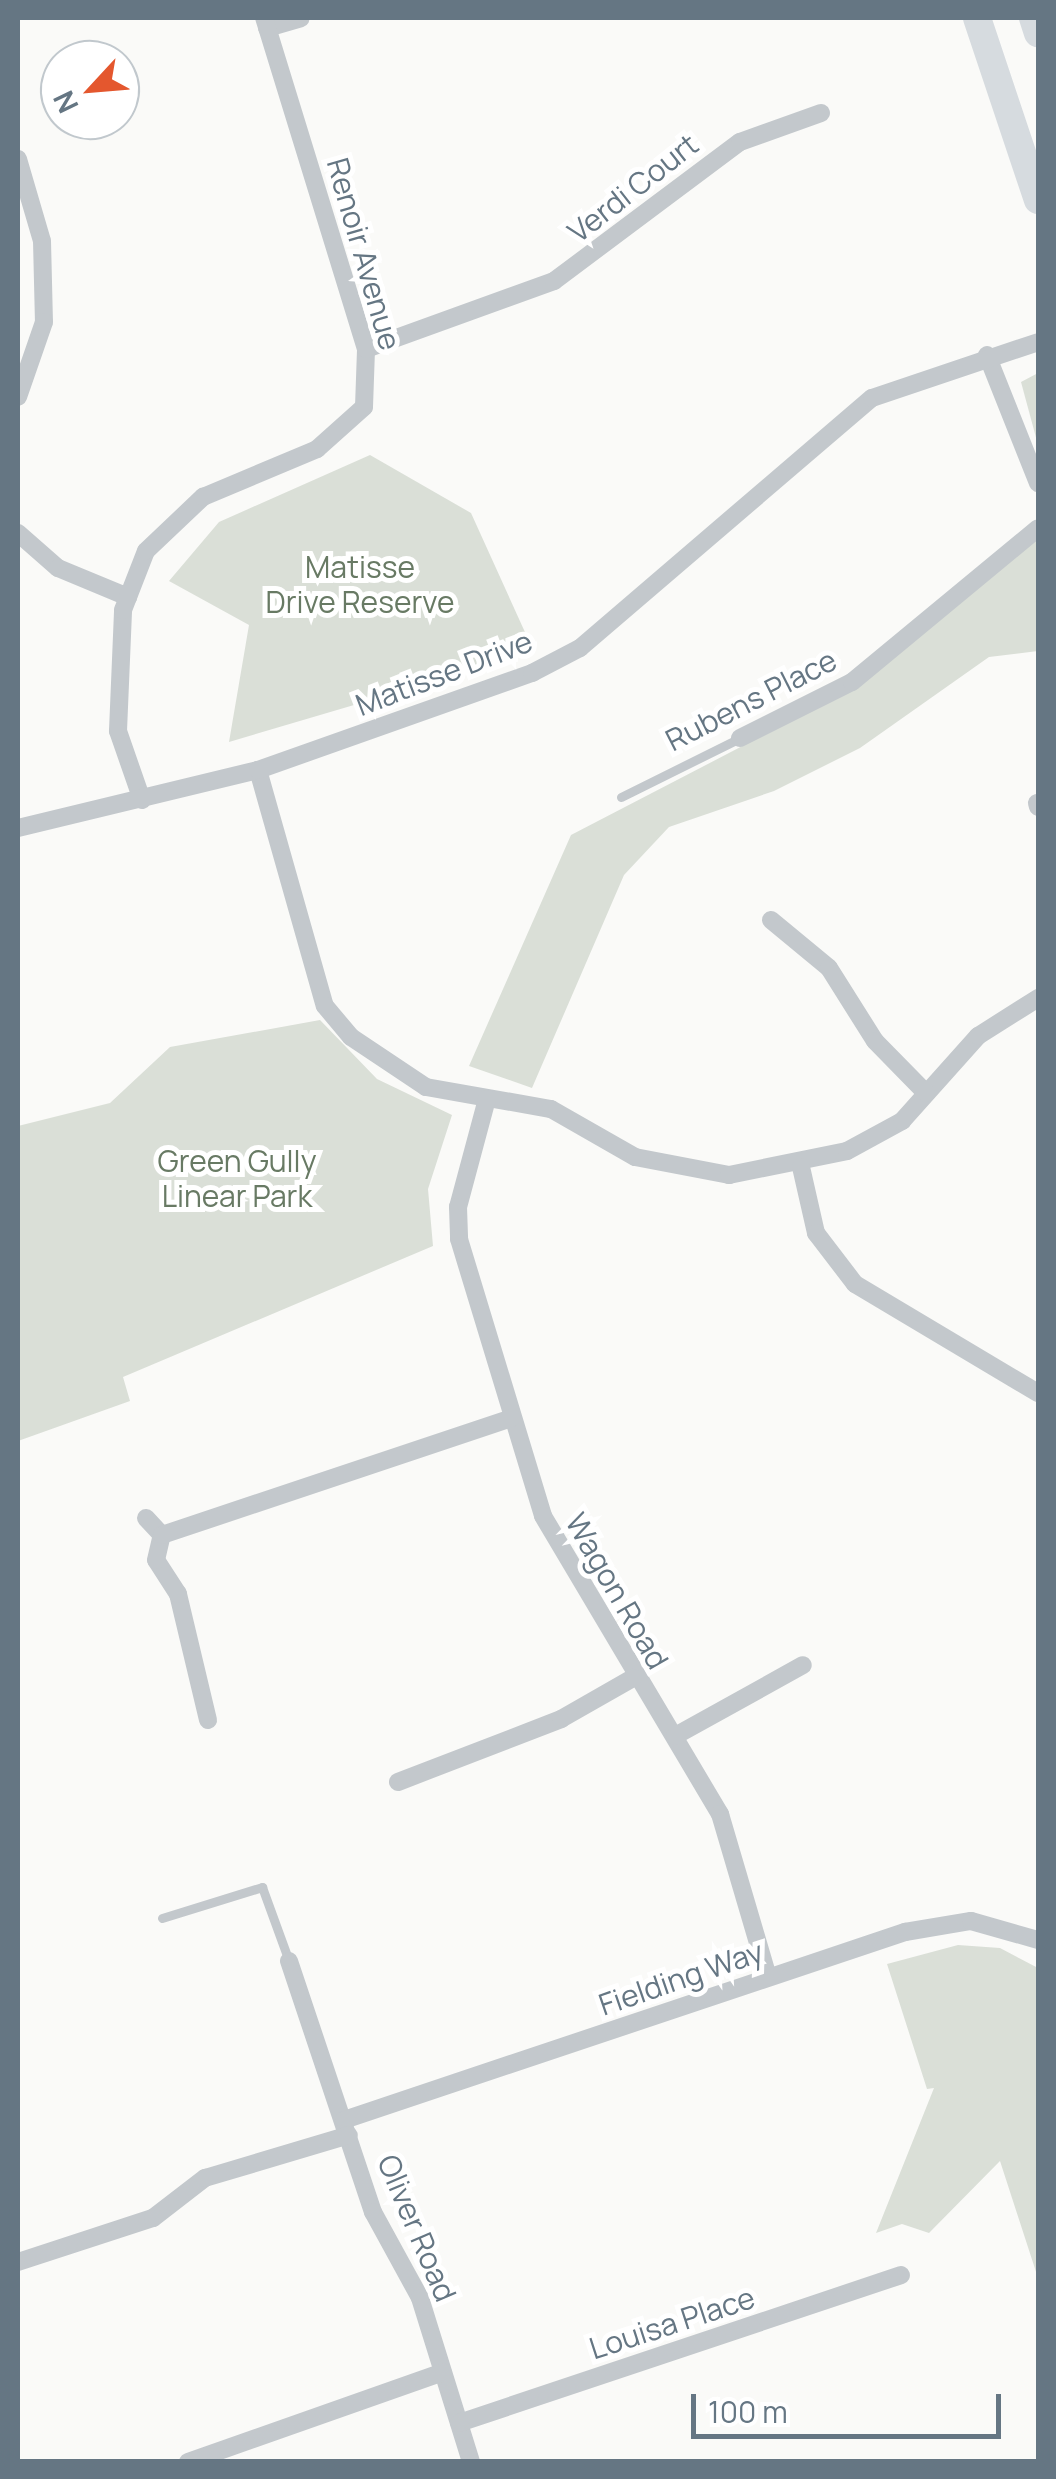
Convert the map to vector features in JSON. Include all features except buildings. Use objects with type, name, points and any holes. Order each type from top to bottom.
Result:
[{"type":"main road","points":[[977,18],[1038,200]]},
{"type":"main road","points":[[1033,18],[1038,33]]},
{"type":"street","points":[[265,22],[302,18]]},
{"type":"street","name":"Renoir Avenue","points":[[142,800],[118,731],[128,597],[146,551],[203,497],[346,433],[364,407],[366,349],[265,22]]},
{"type":"street","name":"Verdi Court","points":[[366,349],[554,281],[725,152],[820,113]]},
{"type":"street","points":[[18,159],[42,241],[44,322],[18,397]]},
{"type":"street","name":"Matisse Drive","points":[[18,828],[258,770],[580,648],[872,398],[986,356],[1038,342]]},
{"type":"street","points":[[986,356],[1038,483]]},
{"type":"street","name":"Rubens Place","points":[[740,738],[852,682],[1038,528]]},
{"type":"street","points":[[18,533],[58,568],[128,597]]},
{"type":"street","points":[[258,770],[325,1006],[351,1037],[426,1088],[550,1109],[635,1157],[729,1175],[801,1167],[902,1121],[978,1036],[1038,998]]},
{"type":"street","points":[[771,920],[828,968],[875,1041],[926,1093]]},
{"type":"street","name":"Wagon Road","points":[[487,1098],[459,1239],[543,1516],[634,1678],[675,1736],[720,1814],[768,1978]]},
{"type":"street","points":[[801,1167],[816,1232],[855,1284],[1038,1392]]},
{"type":"street","points":[[162,1535],[512,1418]]},
{"type":"street","points":[[146,1518],[162,1535]]},
{"type":"street","points":[[162,1535],[156,1560],[178,1594],[208,1720]]},
{"type":"street","points":[[675,1736],[803,1665]]},
{"type":"street","points":[[398,1782],[561,1719],[634,1678]]},
{"type":"street","name":"Fielding Way","points":[[18,2262],[153,2218],[205,2178],[768,1978],[939,1924],[1035,1931]]},
{"type":"street","name":"Oliver Road","points":[[289,1961],[346,2128],[443,2372],[471,2462]]},
{"type":"street","name":"Louisa Place","points":[[459,2422],[902,2275]]},
{"type":"street","points":[[188,2462],[443,2372]]},
{"type":"lane","name":"Rubens Place","points":[[622,797],[740,738]]},
{"type":"lane","points":[[162,1918],[262,1887],[289,1961]]},
{"type":"green space","points":[[1038,373],[1038,445],[1021,382]]},
{"type":"green space","name":"Matisse Drive Reserve","points":[[370,455],[471,513],[534,652],[229,742],[249,625],[169,581],[219,522]]},
{"type":"green space","points":[[1038,535],[1038,651],[989,657],[860,748],[774,791],[669,827],[624,875],[532,1088],[469,1066],[571,835],[862,684]]},
{"type":"green space","name":"Green Gully Linear Park","points":[[320,1020],[377,1079],[452,1115],[428,1189],[433,1246],[123,1377],[130,1401],[18,1441],[18,1126],[110,1103],[170,1047]]},
{"type":"green space","points":[[958,1945],[1000,1948],[1038,1968],[1038,2278],[1000,2161],[929,2233],[902,2224],[876,2233],[934,2088],[927,2089],[887,1964]]}]
